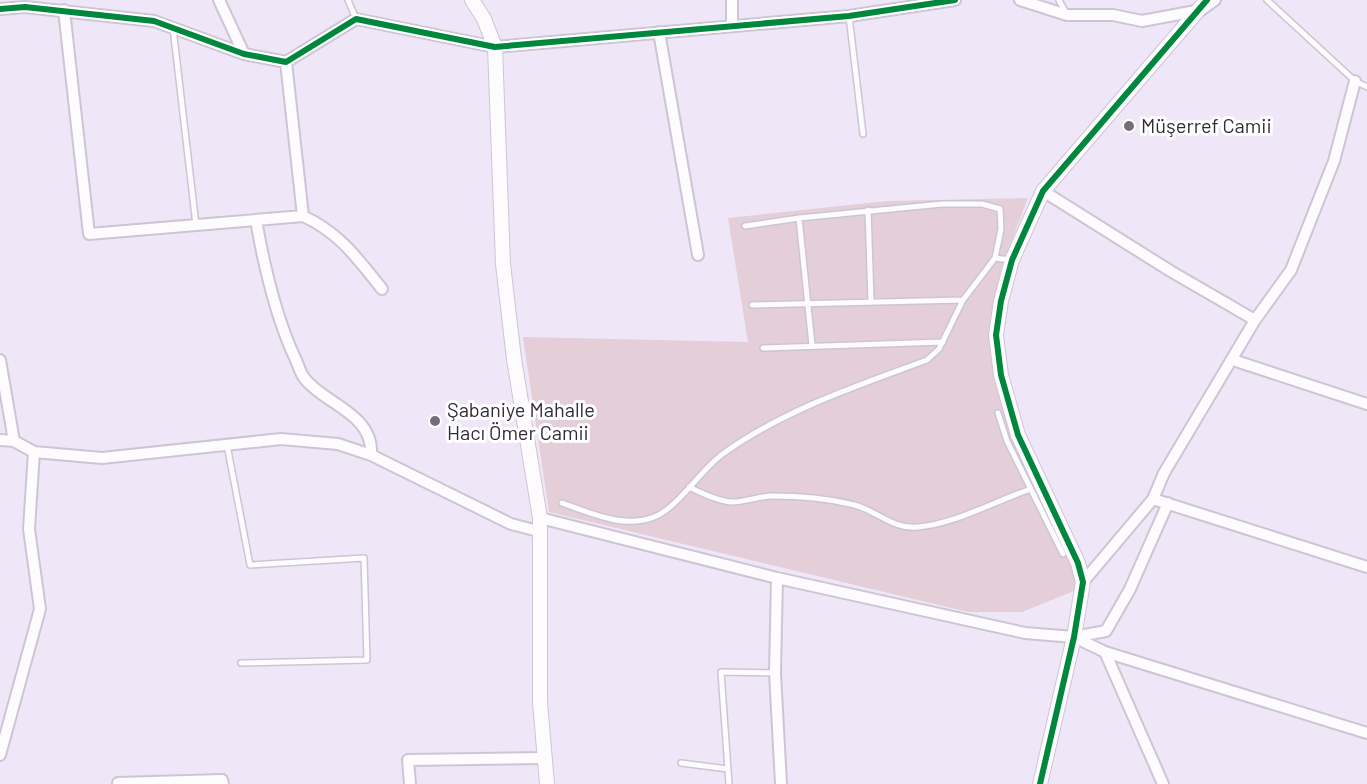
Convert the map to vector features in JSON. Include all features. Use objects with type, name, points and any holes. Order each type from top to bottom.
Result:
[{"type":"street","points":[[219,0],[244,54]]},
{"type":"street","points":[[472,0],[484,19],[495,47],[503,264],[514,359],[539,525],[540,702],[547,784]]},
{"type":"street","points":[[732,0],[732,25]]},
{"type":"street","points":[[0,9],[69,7],[154,21],[244,54],[286,62],[357,19],[495,47],[849,16],[955,0]]},
{"type":"street","points":[[1020,0],[1067,15],[1113,15],[1142,21],[1215,0]]},
{"type":"street","points":[[1040,784],[1074,637],[1083,582],[1078,563],[1018,435],[1001,375],[996,336],[1001,301],[1012,260],[1043,191],[1204,5]]},
{"type":"street","points":[[69,7],[89,234],[303,216],[325,226],[340,238],[382,289]]},
{"type":"street","points":[[659,32],[698,255]]},
{"type":"street","points":[[286,62],[303,216]]},
{"type":"street","points":[[1083,582],[1153,499],[1164,473],[1255,320],[1291,270],[1334,161],[1355,81]]},
{"type":"street","points":[[1043,191],[1172,272],[1255,320]]},
{"type":"street","points":[[256,220],[265,267],[290,347],[305,379],[350,413],[367,432],[372,446],[371,455]]},
{"type":"street","points":[[0,360],[14,441]]},
{"type":"street","points":[[1233,360],[1367,404]]},
{"type":"street","points":[[0,440],[14,441],[34,452],[102,458],[281,439],[339,444],[371,455],[511,524],[539,525],[1025,633],[1074,637],[1106,631],[1130,589],[1167,503]]},
{"type":"street","points":[[0,755],[40,609],[29,528],[34,452]]},
{"type":"street","points":[[1153,499],[1367,567]]},
{"type":"street","points":[[777,578],[775,673],[781,784]]},
{"type":"street","points":[[1074,637],[1105,652],[1367,733]]},
{"type":"street","points":[[1105,652],[1163,784]]},
{"type":"street","points":[[410,784],[408,760],[545,759]]},
{"type":"street","points":[[118,783],[222,780],[223,784]]},
{"type":"lane","points":[[348,0],[357,19]]},
{"type":"lane","points":[[1059,0],[1067,15]]},
{"type":"lane","points":[[1267,0],[1355,81],[1367,87]]},
{"type":"lane","points":[[849,16],[863,134]]},
{"type":"lane","points":[[173,28],[196,225]]},
{"type":"lane","points":[[562,503],[631,522],[656,517],[723,454],[764,428],[808,405],[927,360],[943,342],[963,300],[995,258],[1001,229],[1000,209],[982,204],[942,204],[868,210],[745,226]]},
{"type":"lane","points":[[868,210],[872,301]]},
{"type":"lane","points":[[799,218],[812,345]]},
{"type":"lane","points":[[995,258],[1012,260]]},
{"type":"lane","points":[[752,305],[963,300]]},
{"type":"lane","points":[[763,348],[943,342]]},
{"type":"lane","points":[[998,413],[1007,441],[1063,554]]},
{"type":"lane","points":[[227,445],[250,565],[364,558],[367,660],[241,663]]},
{"type":"lane","points":[[689,487],[709,496],[732,502],[771,496],[808,497],[845,502],[862,506],[892,523],[917,528],[953,520],[1031,489]]},
{"type":"lane","points":[[729,784],[721,672],[775,673]]},
{"type":"lane","points":[[681,764],[728,769]]},
{"type":"shaded area","points":[[1028,198],[1001,269],[994,308],[990,354],[1011,425],[1080,579],[1074,591],[1022,612],[968,612],[549,512],[523,337],[748,342],[728,218],[887,201]]},
{"type":"cycle path","points":[[0,9],[25,7],[154,21],[244,54],[286,62],[356,19],[495,47],[849,16],[955,0]]},
{"type":"cycle path","points":[[1040,784],[1074,637],[1083,582],[1078,563],[1018,435],[1001,375],[996,335],[1001,301],[1012,260],[1043,191],[1207,0]]},
{"type":"place","name":"Müşerref Camii","points":[[1129,126]]},
{"type":"place","name":"Şabaniye Mahalle Hacı Ömer Camii","points":[[435,421]]}]
